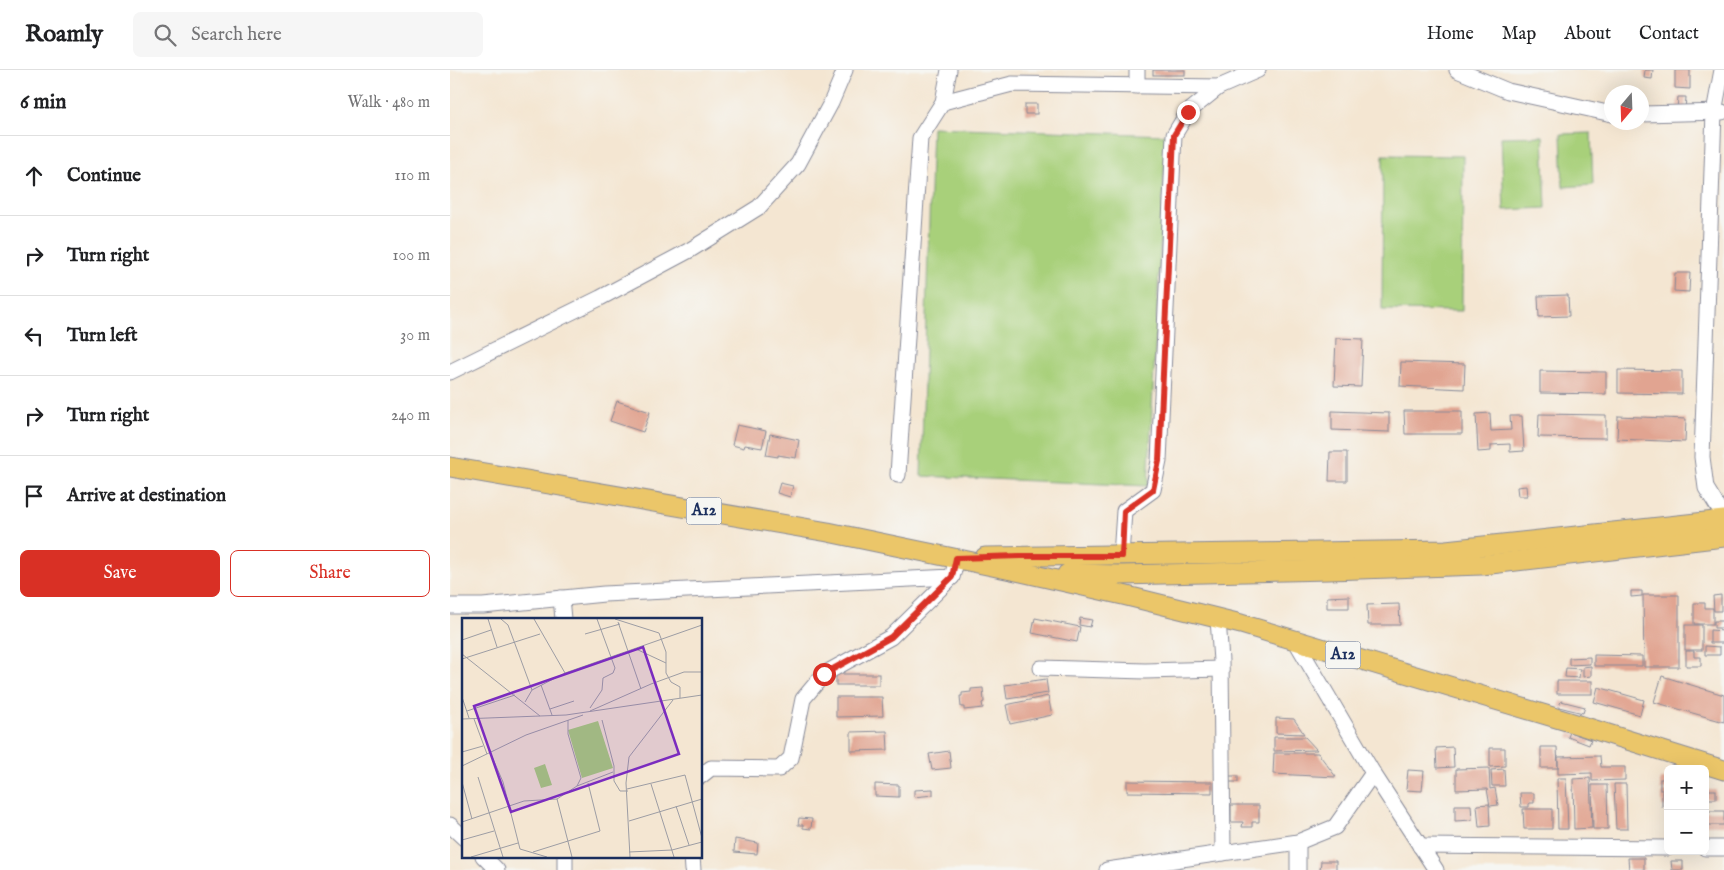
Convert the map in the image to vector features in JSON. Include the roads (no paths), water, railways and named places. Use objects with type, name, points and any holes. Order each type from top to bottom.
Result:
[{"type":"main road","name":"A12","points":[[450,467],[828,532],[954,568],[1021,572],[1123,595],[1295,640],[1724,770]]},
{"type":"main road","points":[[954,568],[1020,556],[1446,550],[1724,519]]},
{"type":"main road","points":[[1021,572],[1121,575],[1482,565],[1724,537]]},
{"type":"main road","points":[[1122,556],[1120,590],[1123,595]]},
{"type":"street","points":[[450,372],[682,255],[759,207],[798,164],[831,103],[845,70]]},
{"type":"street","points":[[898,475],[920,138],[943,102],[950,70]]},
{"type":"street","points":[[1137,70],[1137,86]]},
{"type":"street","points":[[1122,556],[1124,511],[1153,490],[1159,461],[1174,135],[1188,112],[1218,87],[1258,70]]},
{"type":"street","points":[[1458,70],[1508,91],[1604,112]]},
{"type":"street","points":[[1722,70],[1702,457],[1706,488],[1724,519]]},
{"type":"street","points":[[943,102],[1012,84],[1218,87]]},
{"type":"street","points":[[1649,114],[1719,112]]},
{"type":"street","points":[[450,606],[483,606],[604,594],[954,568]]},
{"type":"street","points":[[702,775],[711,768],[778,768],[785,764],[791,758],[803,698],[824,674],[891,637],[954,568]]},
{"type":"street","points":[[561,598],[563,618]]},
{"type":"street","points":[[1218,619],[1221,669],[1223,853]]},
{"type":"street","points":[[1295,640],[1373,773],[1436,870]]},
{"type":"street","points":[[1041,668],[1145,671],[1221,669]]},
{"type":"street","points":[[1107,870],[1298,842],[1335,828],[1373,773]]},
{"type":"street","points":[[450,825],[462,836]]},
{"type":"street","points":[[1298,842],[1298,870]]},
{"type":"street","points":[[1420,846],[1664,848]]},
{"type":"street","points":[[1709,848],[1724,848]]},
{"type":"street","points":[[485,858],[497,870]]}]
